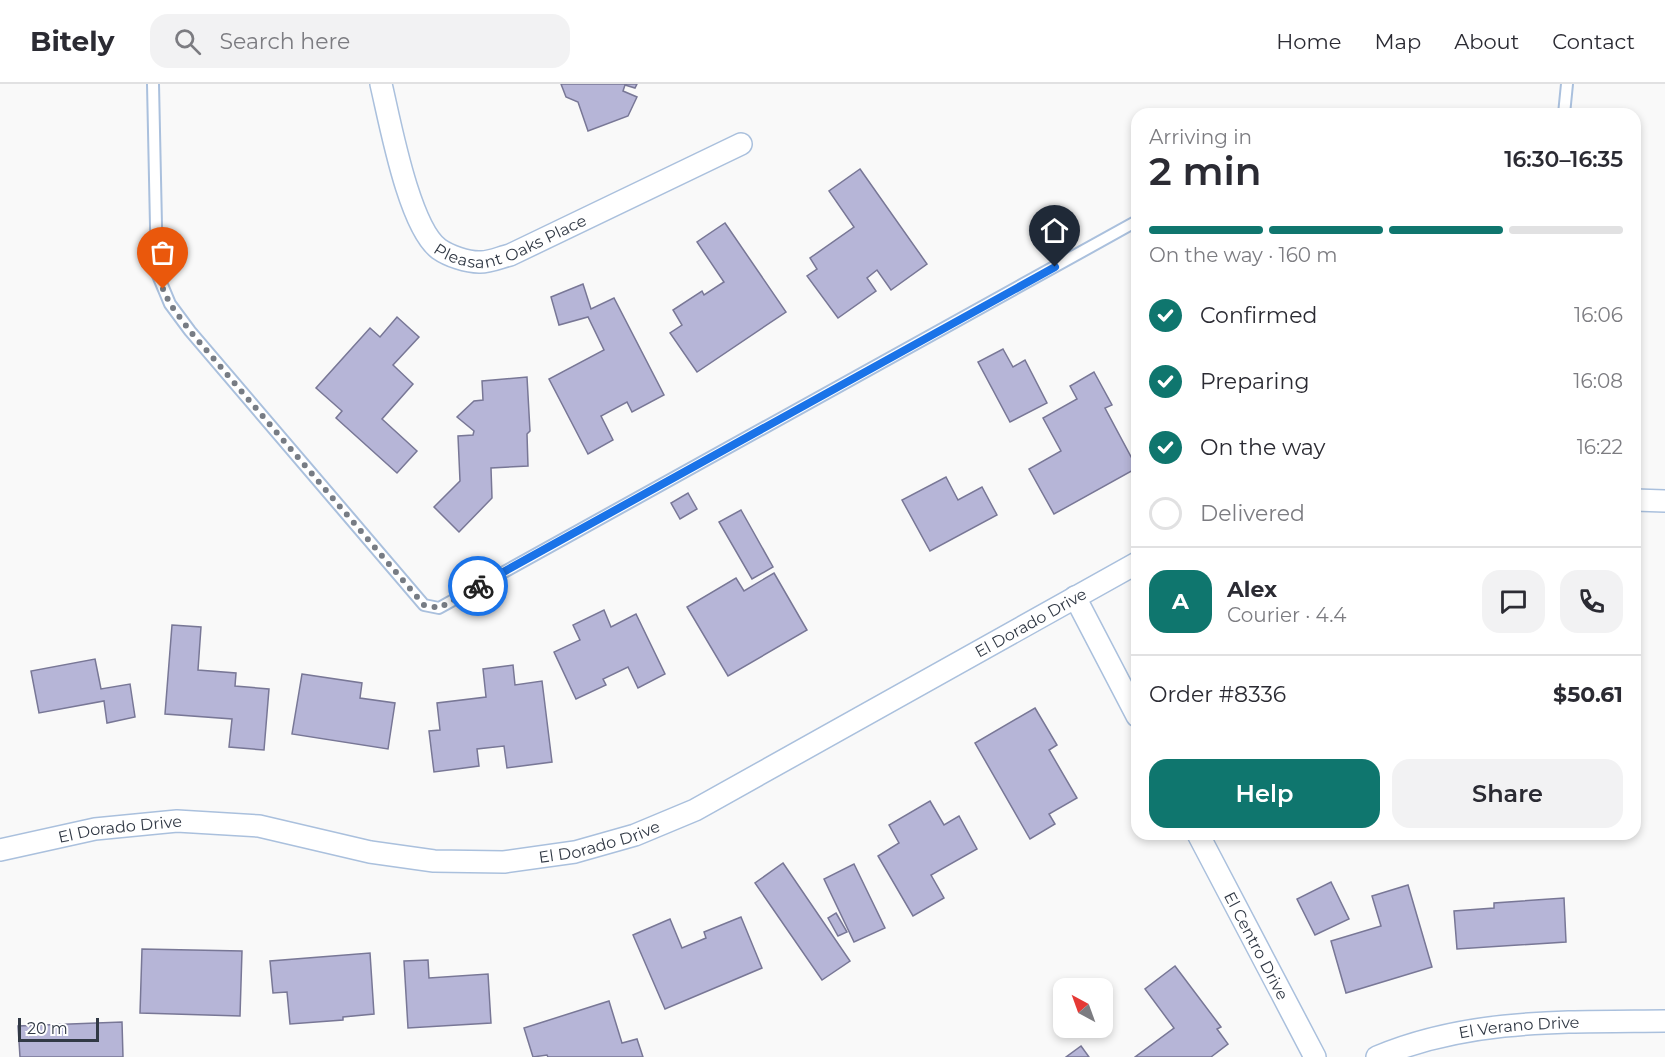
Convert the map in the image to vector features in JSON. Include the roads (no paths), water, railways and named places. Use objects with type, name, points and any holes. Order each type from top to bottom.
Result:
[{"type":"street","name":"Pleasant Oaks Place","points":[[381,84],[402,173],[422,227],[438,248],[459,258],[480,262],[510,255],[741,144]]},
{"type":"street","points":[[1641,500],[1665,501]]},
{"type":"street","name":"El Dorado Drive","points":[[0,850],[95,829],[177,820],[259,826],[370,852],[434,861],[504,862],[575,852],[635,835],[695,810],[1131,566]]},
{"type":"street","points":[[1075,597],[1131,704]]},
{"type":"street","name":"El Centro Drive","points":[[1201,840],[1315,1057]]},
{"type":"street","name":"El Verano Drive","points":[[1377,1057],[1404,1046],[1492,1026],[1545,1022],[1665,1021]]},
{"type":"lane","points":[[153,84],[157,273],[170,304],[190,331],[424,605],[439,608],[1131,224]]},
{"type":"lane","points":[[1565,108],[1567,84]]}]
